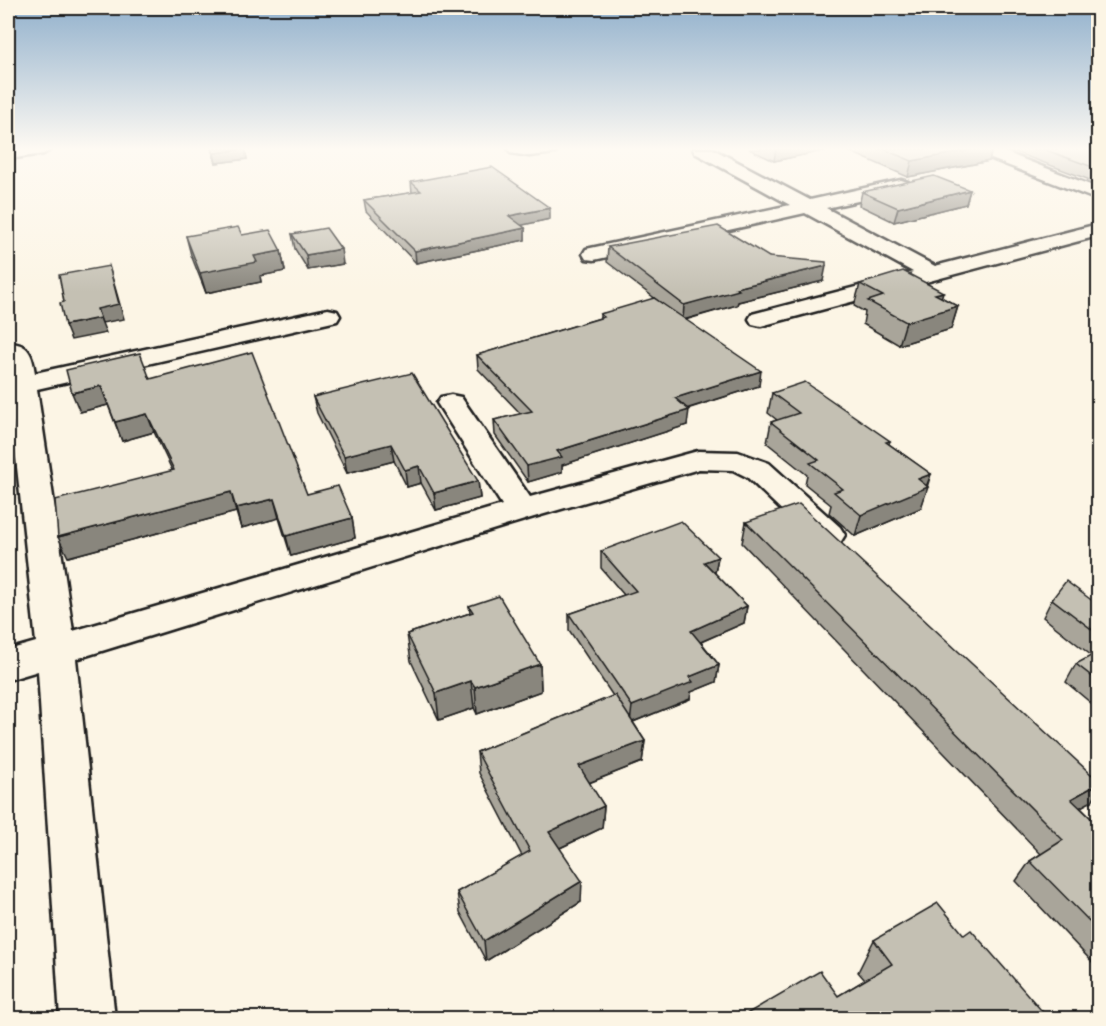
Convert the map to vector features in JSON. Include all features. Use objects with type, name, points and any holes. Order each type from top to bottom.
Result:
[{"type":"street","points":[[791,197],[931,273]]},
{"type":"street","points":[[594,254],[854,197]]},
{"type":"street","points":[[761,319],[1098,230]]},
{"type":"street","points":[[18,399],[328,316]]},
{"type":"street","points":[[8,351],[16,351],[19,354],[18,399],[56,650],[87,1018]]},
{"type":"street","points":[[451,403],[522,510]]},
{"type":"street","points":[[8,665],[522,510],[698,460],[738,461],[758,470],[852,558]]},
{"type":"building","points":[[384,197],[534,197],[550,208],[509,216],[525,228],[415,251],[364,200]]},
{"type":"building","points":[[873,197],[942,197],[898,208]]},
{"type":"building","points":[[718,226],[769,257],[826,262],[826,266],[736,288],[739,290],[684,305],[608,247]]},
{"type":"building","points":[[238,227],[242,235],[270,230],[281,251],[254,256],[257,262],[200,273],[186,236]]},
{"type":"building","points":[[326,228],[341,249],[306,255],[292,234]]},
{"type":"building","points":[[109,266],[119,304],[97,309],[100,318],[65,325],[60,303],[64,302],[59,275]]},
{"type":"building","points":[[903,271],[943,292],[935,294],[958,306],[906,322],[868,301],[883,296],[860,284]]},
{"type":"building","points":[[654,298],[761,371],[675,398],[689,410],[557,451],[562,457],[527,466],[494,420],[532,411],[477,355],[604,317],[600,314]]},
{"type":"building","points":[[252,352],[307,494],[338,486],[352,518],[286,536],[274,499],[236,508],[231,492],[58,537],[55,500],[174,470],[147,414],[115,422],[101,386],[72,393],[66,370],[140,353],[150,379]]},
{"type":"building","points":[[412,373],[478,481],[434,493],[419,466],[405,470],[391,444],[344,456],[313,397]]},
{"type":"building","points":[[805,382],[890,441],[886,442],[931,474],[918,479],[928,487],[861,515],[834,492],[843,489],[810,463],[819,460],[771,422],[799,413],[772,393]]},
{"type":"building","points":[[799,504],[1091,774],[1098,777],[1098,784],[1071,799],[1098,825],[1098,930],[1030,861],[1063,840],[746,522]]},
{"type":"building","points":[[681,521],[718,557],[704,562],[747,606],[691,631],[719,665],[689,677],[693,682],[632,706],[569,614],[636,591],[601,551]]},
{"type":"building","points":[[1066,581],[1098,605],[1098,634],[1052,599]]},
{"type":"building","points":[[499,596],[540,664],[475,687],[471,681],[436,693],[407,634],[473,612],[469,606]]},
{"type":"building","points":[[1098,652],[1098,681],[1076,664]]},
{"type":"building","points":[[615,695],[645,741],[579,766],[604,806],[549,832],[582,881],[484,941],[457,892],[530,851],[477,752]]},
{"type":"building","points":[[938,903],[964,935],[971,930],[1048,1018],[745,1018],[743,1016],[820,971],[838,996],[892,964],[874,940]]}]
